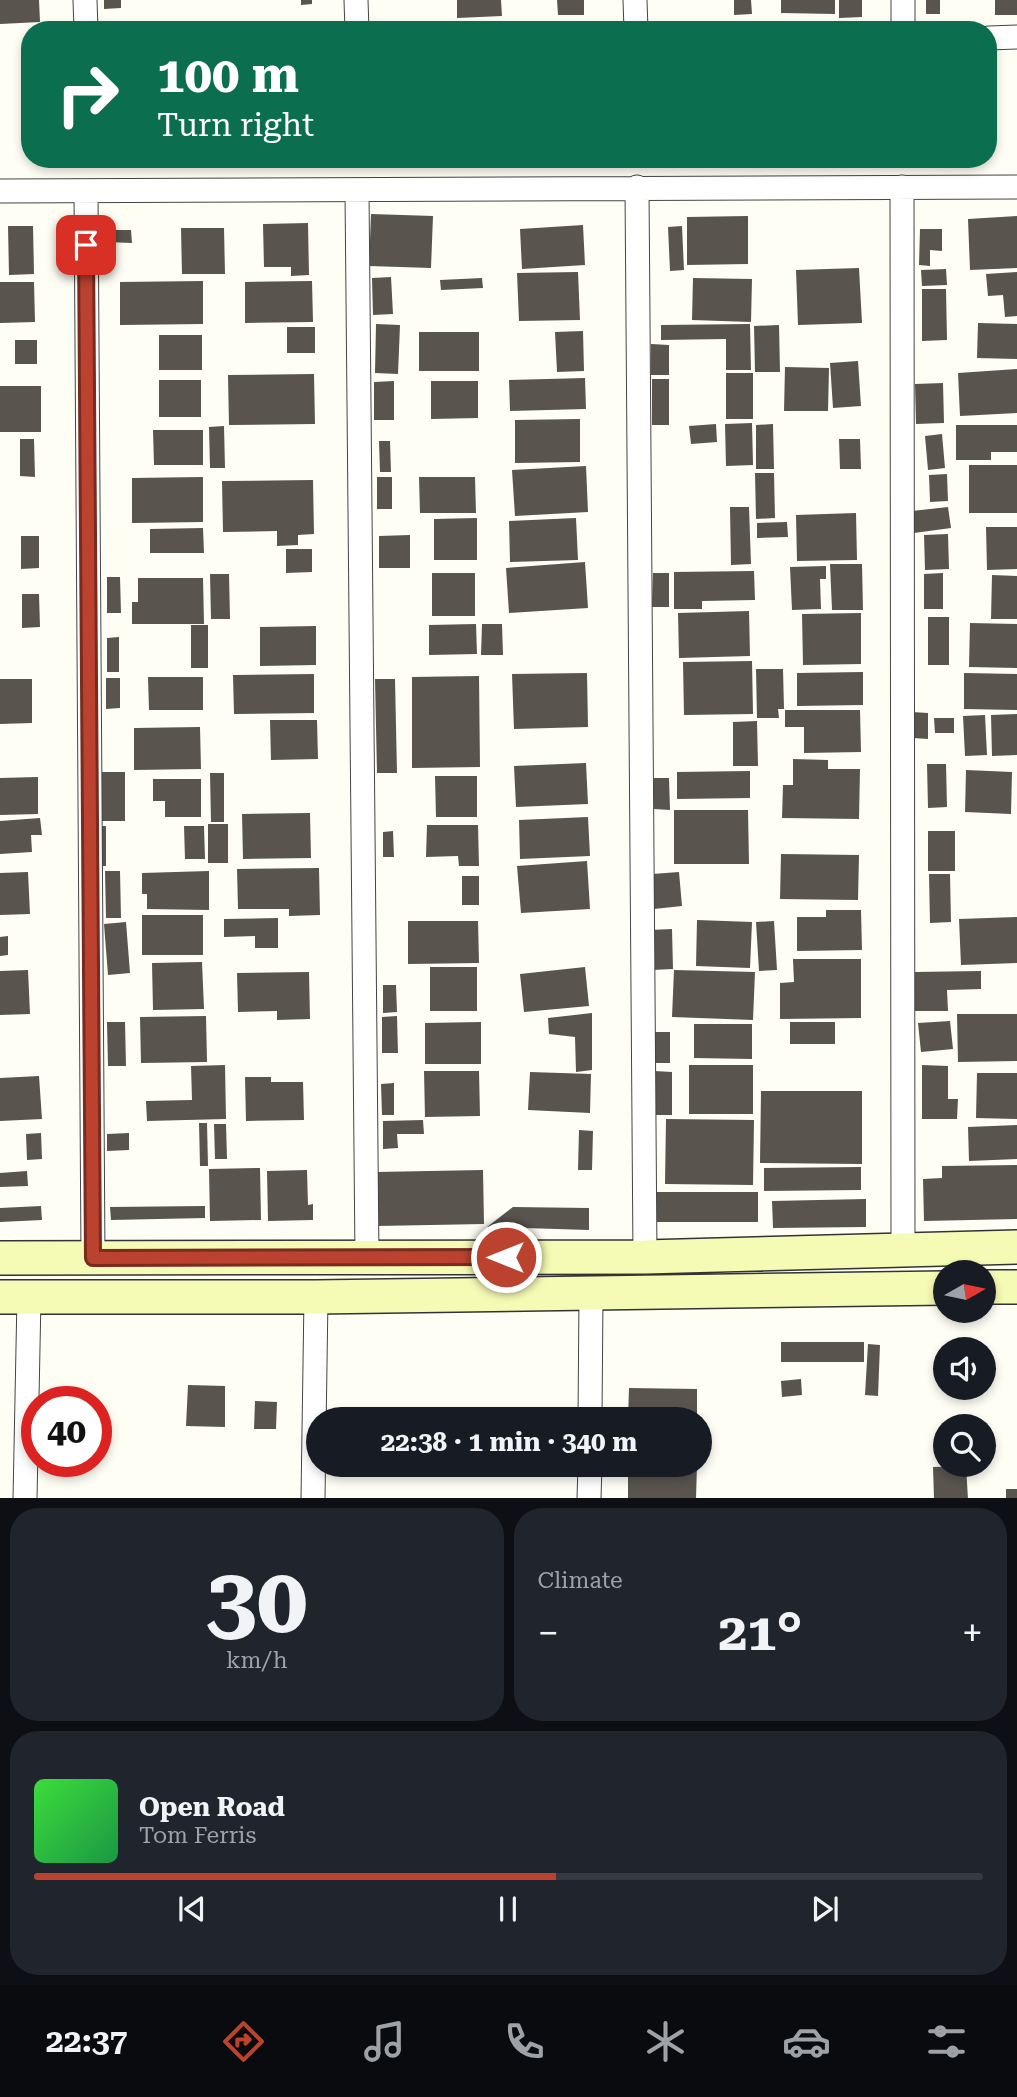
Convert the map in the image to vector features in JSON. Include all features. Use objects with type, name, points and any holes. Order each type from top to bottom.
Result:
[{"type":"street","points":[[85,0],[86,21]]},
{"type":"street","points":[[356,0],[356,21]]},
{"type":"street","points":[[635,0],[636,21]]},
{"type":"street","points":[[903,0],[903,21]]},
{"type":"street","points":[[997,38],[1017,37]]},
{"type":"street","points":[[637,187],[645,1257]]},
{"type":"street","points":[[902,187],[903,1250]]},
{"type":"street","points":[[0,191],[1017,187]]},
{"type":"street","points":[[86,191],[93,1258]]},
{"type":"street","points":[[357,191],[367,1258]]},
{"type":"street","points":[[0,1258],[645,1257],[1017,1247]]},
{"type":"street","points":[[996,1287],[1017,1287]]},
{"type":"street","points":[[25,1498],[15,1297],[591,1295],[933,1288]]},
{"type":"street","points":[[590,1407],[591,1295]]},
{"type":"street","points":[[313,1498],[316,1297]]},
{"type":"street","points":[[589,1498],[590,1477]]},
{"type":"building","points":[[0,0],[39,0],[40,21],[0,24]]},
{"type":"building","points":[[104,0],[121,0],[121,8],[104,9]]},
{"type":"building","points":[[301,0],[312,0],[312,4],[301,5]]},
{"type":"building","points":[[457,0],[501,0],[502,16],[457,18]]},
{"type":"building","points":[[557,0],[584,0],[584,15],[558,15]]},
{"type":"building","points":[[734,0],[751,0],[752,14],[734,15]]},
{"type":"building","points":[[781,0],[835,0],[835,14],[781,13]]},
{"type":"building","points":[[839,0],[862,0],[862,17],[839,18]]},
{"type":"building","points":[[926,0],[940,0],[940,14],[926,14]]},
{"type":"building","points":[[995,0],[1017,0],[1017,15],[995,15]]},
{"type":"building","points":[[371,214],[433,216],[431,268],[369,266]]},
{"type":"building","points":[[748,216],[748,264],[687,265],[687,217]]},
{"type":"building","points":[[1017,216],[1017,268],[970,270],[968,219]]},
{"type":"building","points":[[308,223],[309,275],[291,276],[291,267],[264,267],[263,224]]},
{"type":"building","points":[[583,225],[585,265],[522,269],[520,229]]},
{"type":"building","points":[[8,226],[33,226],[34,274],[9,275]]},
{"type":"building","points":[[682,226],[684,270],[670,271],[668,227]]},
{"type":"building","points":[[181,228],[224,228],[225,274],[182,274]]},
{"type":"building","points":[[920,229],[942,229],[942,251],[930,250],[930,266],[919,265]]},
{"type":"building","points":[[105,230],[131,230],[132,243],[106,242]]},
{"type":"building","points":[[859,268],[862,323],[798,325],[796,270]]},
{"type":"building","points":[[946,269],[947,285],[922,286],[921,270]]},
{"type":"building","points":[[578,272],[580,320],[519,321],[517,273]]},
{"type":"building","points":[[1017,272],[1017,316],[1005,317],[1003,295],[988,296],[986,274]]},
{"type":"building","points":[[391,277],[393,314],[373,315],[372,278]]},
{"type":"building","points":[[482,278],[483,288],[441,290],[440,280]]},
{"type":"building","points":[[693,278],[752,279],[751,322],[692,320]]},
{"type":"building","points":[[203,281],[203,324],[120,325],[120,282]]},
{"type":"building","points":[[312,281],[313,322],[245,323],[245,282]]},
{"type":"building","points":[[0,282],[34,282],[35,322],[0,323]]},
{"type":"building","points":[[922,289],[946,289],[947,340],[922,341]]},
{"type":"building","points":[[978,323],[1017,324],[1017,359],[977,358]]},
{"type":"building","points":[[376,324],[400,325],[398,374],[375,373]]},
{"type":"building","points":[[750,324],[751,370],[726,370],[726,339],[661,340],[661,325]]},
{"type":"building","points":[[779,325],[780,372],[755,372],[754,326]]},
{"type":"building","points":[[287,327],[315,327],[315,353],[287,353]]},
{"type":"building","points":[[583,331],[584,371],[557,372],[555,332]]},
{"type":"building","points":[[419,332],[479,332],[479,371],[419,371]]},
{"type":"building","points":[[159,335],[202,335],[202,370],[159,370]]},
{"type":"building","points":[[15,340],[37,340],[37,364],[15,364]]},
{"type":"building","points":[[651,344],[669,345],[669,375],[651,375]]},
{"type":"building","points":[[858,361],[861,406],[833,408],[830,363]]},
{"type":"building","points":[[785,367],[829,368],[828,411],[784,411]]},
{"type":"building","points":[[1017,369],[1017,413],[960,416],[958,373]]},
{"type":"building","points":[[726,373],[753,373],[753,419],[726,419]]},
{"type":"building","points":[[314,374],[315,424],[229,425],[228,375]]},
{"type":"building","points":[[585,378],[586,409],[510,411],[509,380]]},
{"type":"building","points":[[652,379],[669,379],[669,425],[652,425]]},
{"type":"building","points":[[159,380],[201,380],[201,417],[159,417]]},
{"type":"building","points":[[394,381],[394,420],[374,420],[374,382]]},
{"type":"building","points":[[431,381],[478,381],[478,418],[431,419]]},
{"type":"building","points":[[943,383],[944,423],[916,424],[915,384]]},
{"type":"building","points":[[0,386],[41,386],[41,432],[0,432]]},
{"type":"building","points":[[580,419],[580,462],[515,463],[515,420]]},
{"type":"building","points":[[752,423],[753,465],[726,466],[725,424]]},
{"type":"building","points":[[716,424],[717,442],[691,444],[689,426]]},
{"type":"building","points":[[773,424],[774,469],[756,469],[756,425]]},
{"type":"building","points":[[956,425],[1017,425],[1017,452],[991,452],[991,460],[956,460]]},
{"type":"building","points":[[224,426],[225,468],[210,468],[209,427]]},
{"type":"building","points":[[153,430],[203,430],[203,465],[154,465]]},
{"type":"building","points":[[942,434],[945,468],[928,470],[925,436]]},
{"type":"building","points":[[20,439],[34,439],[35,477],[20,476]]},
{"type":"building","points":[[839,439],[860,439],[861,469],[840,469]]},
{"type":"building","points":[[379,441],[390,441],[391,472],[380,472]]},
{"type":"building","points":[[969,465],[1017,465],[1017,513],[969,513]]},
{"type":"building","points":[[586,466],[588,512],[515,516],[512,470]]},
{"type":"building","points":[[755,473],[774,473],[775,518],[756,519]]},
{"type":"building","points":[[947,474],[948,501],[930,502],[929,475]]},
{"type":"building","points":[[203,477],[203,522],[132,523],[132,478]]},
{"type":"building","points":[[377,477],[392,477],[392,509],[377,509]]},
{"type":"building","points":[[419,477],[475,477],[476,513],[420,513]]},
{"type":"building","points":[[313,480],[314,534],[298,535],[298,545],[277,546],[277,531],[223,532],[222,481]]},
{"type":"building","points":[[730,507],[749,507],[751,564],[731,565]]},
{"type":"building","points":[[948,507],[951,528],[914,533],[912,511]]},
{"type":"building","points":[[856,513],[857,560],[797,561],[796,515]]},
{"type":"building","points":[[477,518],[477,560],[434,560],[434,519]]},
{"type":"building","points":[[576,518],[578,560],[510,562],[509,521]]},
{"type":"building","points":[[787,522],[788,537],[757,538],[757,523]]},
{"type":"building","points":[[986,527],[1017,527],[1017,569],[987,570]]},
{"type":"building","points":[[203,528],[204,553],[150,553],[150,529]]},
{"type":"building","points":[[948,534],[949,569],[925,570],[924,535]]},
{"type":"building","points":[[410,535],[410,568],[379,568],[379,536]]},
{"type":"building","points":[[21,536],[39,536],[39,568],[21,569]]},
{"type":"building","points":[[286,549],[312,549],[312,572],[286,573]]},
{"type":"building","points":[[585,562],[588,608],[509,613],[506,568]]},
{"type":"building","points":[[830,564],[862,564],[863,610],[832,610]]},
{"type":"building","points":[[826,566],[826,579],[820,579],[821,609],[792,610],[790,567]]},
{"type":"building","points":[[754,571],[755,600],[702,601],[702,609],[674,609],[674,572]]},
{"type":"building","points":[[432,573],[475,573],[475,616],[432,616]]},
{"type":"building","points":[[653,573],[669,573],[669,607],[652,607]]},
{"type":"building","points":[[943,573],[943,609],[924,609],[924,574]]},
{"type":"building","points":[[210,574],[229,574],[230,619],[211,619]]},
{"type":"building","points":[[992,575],[1017,576],[1017,619],[991,619]]},
{"type":"building","points":[[107,577],[120,577],[121,613],[107,613]]},
{"type":"building","points":[[138,578],[203,578],[204,624],[132,624],[132,602],[138,602]]},
{"type":"building","points":[[22,594],[39,594],[40,627],[22,628]]},
{"type":"building","points":[[749,611],[750,656],[679,658],[678,613]]},
{"type":"building","points":[[861,613],[861,664],[803,665],[802,614]]},
{"type":"building","points":[[928,617],[949,617],[949,665],[928,665]]},
{"type":"building","points":[[970,623],[1017,624],[1017,668],[969,667]]},
{"type":"building","points":[[476,624],[477,654],[429,655],[429,625]]},
{"type":"building","points":[[482,624],[502,624],[503,655],[481,655]]},
{"type":"building","points":[[191,625],[208,625],[208,668],[191,668]]},
{"type":"building","points":[[316,626],[316,665],[260,666],[260,627]]},
{"type":"building","points":[[119,637],[119,672],[107,672],[107,638]]},
{"type":"building","points":[[752,661],[753,714],[684,715],[683,662]]},
{"type":"building","points":[[756,669],[783,669],[784,709],[778,709],[779,718],[757,718]]},
{"type":"building","points":[[863,672],[863,705],[797,706],[797,673]]},
{"type":"building","points":[[587,673],[588,727],[514,729],[512,674]]},
{"type":"building","points":[[964,673],[1017,674],[1017,710],[964,709]]},
{"type":"building","points":[[314,674],[314,713],[234,714],[233,675]]},
{"type":"building","points":[[479,676],[480,767],[412,768],[412,677]]},
{"type":"building","points":[[148,677],[203,677],[203,710],[149,710]]},
{"type":"building","points":[[106,678],[120,678],[120,708],[106,709]]},
{"type":"building","points":[[0,679],[32,679],[32,723],[0,724]]},
{"type":"building","points":[[375,679],[395,679],[397,773],[377,773]]},
{"type":"building","points":[[785,710],[860,710],[861,752],[804,753],[804,727],[785,727]]},
{"type":"building","points":[[912,712],[928,713],[928,739],[913,738]]},
{"type":"building","points":[[1017,714],[1017,755],[992,756],[991,715]]},
{"type":"building","points":[[985,715],[987,755],[965,756],[963,716]]},
{"type":"building","points":[[934,718],[954,718],[954,733],[935,733]]},
{"type":"building","points":[[270,720],[317,720],[318,759],[271,760]]},
{"type":"building","points":[[757,721],[758,766],[733,766],[733,722]]},
{"type":"building","points":[[200,727],[201,769],[134,770],[134,728]]},
{"type":"building","points":[[793,759],[828,760],[828,769],[860,769],[859,819],[782,818],[783,785],[793,785]]},
{"type":"building","points":[[586,763],[588,804],[516,807],[514,766]]},
{"type":"building","points":[[927,764],[946,764],[947,807],[928,808]]},
{"type":"building","points":[[966,770],[1012,772],[1011,814],[965,812]]},
{"type":"building","points":[[750,771],[750,798],[677,799],[677,772]]},
{"type":"building","points":[[94,772],[125,772],[125,821],[94,821]]},
{"type":"building","points":[[210,773],[224,773],[224,822],[211,822]]},
{"type":"building","points":[[435,776],[477,776],[477,817],[436,817]]},
{"type":"building","points":[[38,777],[38,814],[0,815],[0,778]]},
{"type":"building","points":[[654,778],[669,778],[670,810],[654,809]]},
{"type":"building","points":[[153,779],[201,779],[201,817],[165,817],[165,801],[153,801]]},
{"type":"building","points":[[674,810],[748,810],[749,864],[674,864]]},
{"type":"building","points":[[310,813],[311,858],[243,859],[242,814]]},
{"type":"building","points":[[588,817],[590,856],[520,859],[519,820]]},
{"type":"building","points":[[40,818],[42,835],[31,835],[32,852],[0,854],[0,821]]},
{"type":"building","points":[[208,824],[228,824],[228,863],[208,863]]},
{"type":"building","points":[[427,825],[478,825],[479,866],[459,866],[458,856],[426,857]]},
{"type":"building","points":[[95,826],[106,826],[106,866],[96,866]]},
{"type":"building","points":[[184,826],[204,826],[205,859],[185,859]]},
{"type":"building","points":[[393,831],[394,857],[383,857],[383,832]]},
{"type":"building","points":[[928,831],[955,831],[955,871],[928,871]]},
{"type":"building","points":[[781,854],[859,855],[858,900],[780,899]]},
{"type":"building","points":[[587,861],[590,909],[521,913],[517,866]]},
{"type":"building","points":[[319,868],[320,915],[289,916],[289,909],[238,909],[237,869]]},
{"type":"building","points":[[105,871],[120,871],[121,918],[106,918]]},
{"type":"building","points":[[209,871],[209,910],[147,909],[147,894],[142,894],[142,873]]},
{"type":"building","points":[[28,872],[30,914],[0,915],[0,873]]},
{"type":"building","points":[[679,872],[682,906],[654,909],[652,874]]},
{"type":"building","points":[[929,874],[950,874],[951,922],[930,923]]},
{"type":"building","points":[[462,876],[479,876],[479,905],[462,905]]},
{"type":"building","points":[[826,910],[861,910],[862,950],[797,951],[797,917],[826,917]]},
{"type":"building","points":[[142,915],[203,915],[203,955],[142,955]]},
{"type":"building","points":[[1017,917],[1017,963],[961,965],[959,919]]},
{"type":"building","points":[[278,918],[278,948],[255,948],[255,936],[224,937],[224,919]]},
{"type":"building","points":[[697,920],[752,922],[750,968],[696,966]]},
{"type":"building","points":[[408,921],[478,921],[479,963],[408,964]]},
{"type":"building","points":[[774,921],[777,970],[759,971],[756,922]]},
{"type":"building","points":[[126,922],[130,973],[108,975],[104,924]]},
{"type":"building","points":[[672,929],[673,969],[652,970],[650,930]]},
{"type":"building","points":[[8,936],[8,955],[0,956],[0,937]]},
{"type":"building","points":[[793,959],[861,959],[861,1018],[780,1019],[780,983],[794,982]]},
{"type":"building","points":[[202,962],[204,1009],[153,1010],[152,963]]},
{"type":"building","points":[[430,967],[477,967],[477,1011],[430,1011]]},
{"type":"building","points":[[585,967],[589,1006],[524,1012],[520,974]]},
{"type":"building","points":[[28,970],[30,1014],[0,1015],[0,971]]},
{"type":"building","points":[[674,970],[755,972],[753,1020],[672,1017]]},
{"type":"building","points":[[981,971],[981,989],[947,990],[948,1011],[915,1011],[915,972]]},
{"type":"building","points":[[309,972],[310,1019],[277,1020],[277,1011],[238,1012],[237,973]]},
{"type":"building","points":[[383,985],[396,985],[397,1012],[383,1013]]},
{"type":"building","points":[[592,1013],[592,1070],[576,1072],[575,1037],[549,1034],[548,1018]]},
{"type":"building","points":[[957,1014],[1017,1014],[1017,1061],[958,1062]]},
{"type":"building","points":[[206,1016],[207,1062],[141,1063],[140,1017]]},
{"type":"building","points":[[397,1016],[398,1053],[382,1053],[382,1017]]},
{"type":"building","points":[[950,1021],[953,1049],[921,1052],[918,1023]]},
{"type":"building","points":[[107,1022],[125,1022],[126,1066],[108,1066]]},
{"type":"building","points":[[481,1022],[481,1064],[425,1064],[425,1023]]},
{"type":"building","points":[[790,1022],[835,1022],[835,1044],[790,1044]]},
{"type":"building","points":[[694,1024],[752,1024],[752,1059],[694,1058]]},
{"type":"building","points":[[653,1032],[670,1032],[670,1063],[653,1063]]},
{"type":"building","points":[[225,1065],[226,1119],[147,1121],[146,1101],[192,1100],[191,1066]]},
{"type":"building","points":[[689,1065],[753,1065],[753,1114],[689,1114]]},
{"type":"building","points":[[922,1065],[948,1066],[948,1099],[958,1099],[957,1119],[922,1119]]},
{"type":"building","points":[[424,1071],[479,1071],[480,1116],[425,1117]]},
{"type":"building","points":[[654,1071],[672,1072],[672,1115],[654,1115]]},
{"type":"building","points":[[530,1072],[591,1074],[590,1113],[528,1110]]},
{"type":"building","points":[[977,1073],[1017,1073],[1017,1119],[976,1118]]},
{"type":"building","points":[[39,1076],[42,1119],[0,1121],[0,1078]]},
{"type":"building","points":[[245,1077],[271,1077],[271,1082],[303,1082],[304,1120],[246,1121]]},
{"type":"building","points":[[394,1083],[394,1115],[382,1115],[381,1084]]},
{"type":"building","points":[[761,1091],[862,1091],[862,1164],[760,1163]]},
{"type":"building","points":[[666,1119],[754,1120],[753,1185],[665,1184]]},
{"type":"building","points":[[423,1120],[424,1134],[397,1134],[398,1148],[383,1149],[383,1121]]},
{"type":"building","points":[[199,1123],[207,1123],[208,1166],[200,1166]]},
{"type":"building","points":[[214,1124],[226,1124],[227,1159],[215,1159]]},
{"type":"building","points":[[1017,1125],[1017,1159],[969,1161],[968,1127]]},
{"type":"building","points":[[579,1130],[593,1131],[592,1170],[578,1170]]},
{"type":"building","points":[[41,1133],[42,1159],[27,1160],[26,1134]]},
{"type":"building","points":[[129,1133],[129,1150],[107,1151],[107,1134]]},
{"type":"building","points":[[1017,1165],[1017,1219],[924,1221],[923,1179],[942,1178],[942,1166]]},
{"type":"building","points":[[861,1167],[861,1190],[764,1191],[764,1168]]},
{"type":"building","points":[[260,1168],[261,1220],[210,1221],[209,1169]]},
{"type":"building","points":[[307,1170],[308,1205],[313,1204],[313,1220],[268,1221],[267,1171]]},
{"type":"building","points":[[483,1170],[484,1224],[377,1226],[376,1172]]},
{"type":"building","points":[[27,1171],[28,1186],[0,1187],[0,1173]]},
{"type":"building","points":[[651,1192],[758,1192],[758,1222],[651,1222]]},
{"type":"building","points":[[866,1199],[866,1227],[773,1228],[772,1201]]},
{"type":"building","points":[[41,1206],[42,1220],[0,1222],[0,1208]]},
{"type":"building","points":[[205,1206],[205,1218],[111,1220],[110,1207]]},
{"type":"building","points":[[513,1207],[589,1208],[589,1230],[487,1227]]},
{"type":"building","points":[[781,1342],[864,1342],[864,1362],[781,1362]]},
{"type":"building","points":[[868,1344],[880,1345],[878,1396],[865,1395]]},
{"type":"building","points":[[801,1379],[802,1395],[782,1397],[781,1381]]},
{"type":"building","points":[[188,1385],[225,1386],[225,1427],[186,1426]]},
{"type":"building","points":[[629,1388],[697,1389],[697,1407],[628,1407]]},
{"type":"building","points":[[255,1401],[277,1402],[276,1429],[254,1429]]},
{"type":"building","points":[[628,1477],[697,1477],[696,1498],[628,1498]]},
{"type":"building","points":[[933,1477],[967,1477],[968,1498],[934,1498]]},
{"type":"building","points":[[1006,1489],[1017,1489],[1017,1498],[1006,1498]]},
{"type":"route","points":[[86,245],[93,1258],[506,1257]]}]
